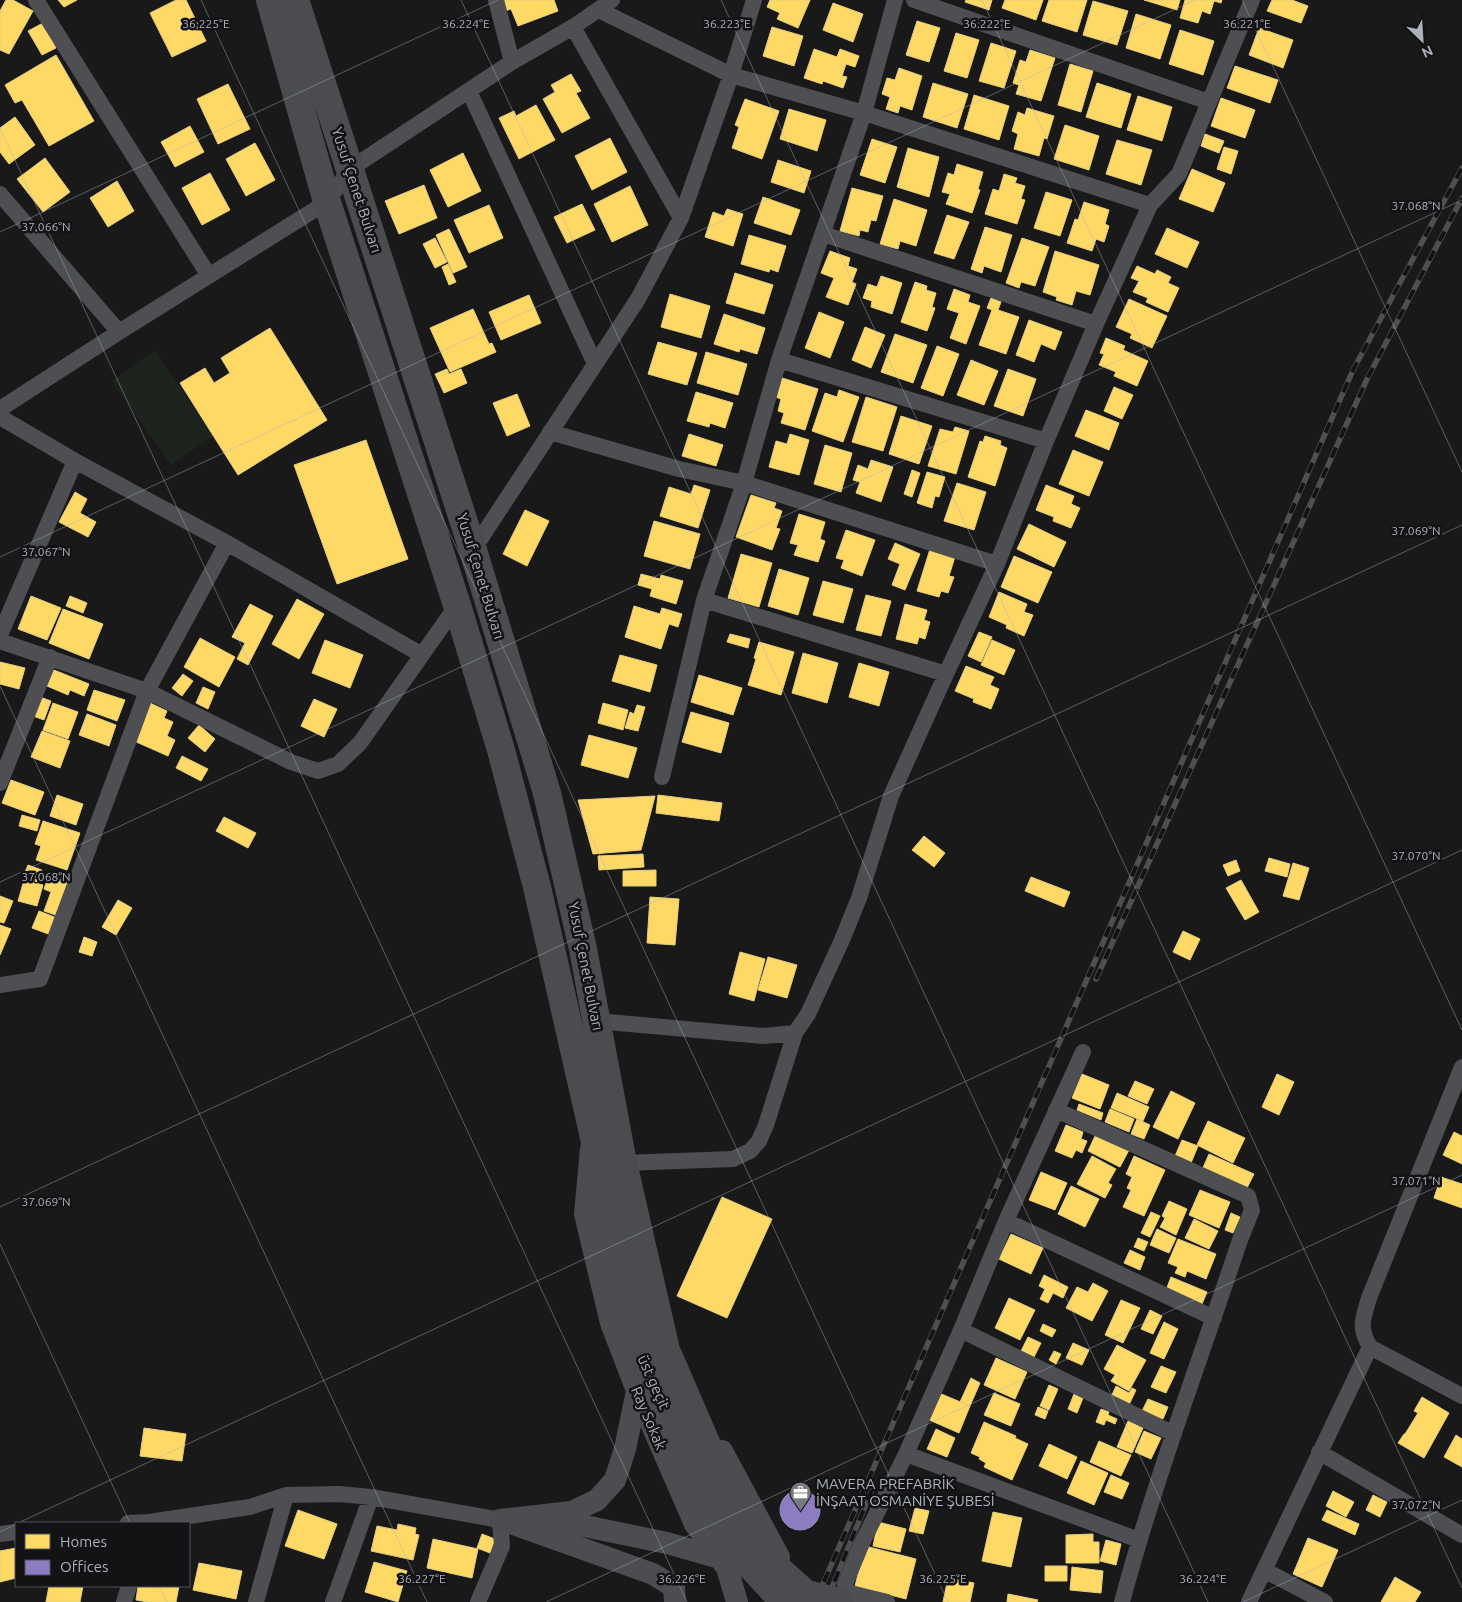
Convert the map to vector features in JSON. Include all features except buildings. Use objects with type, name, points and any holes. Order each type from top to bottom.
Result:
[{"type":"highway","name":"Yusuf Çenet Bulvarı","points":[[270,0],[327,202],[457,605],[501,750],[524,835],[593,1133]]},
{"type":"highway","name":"Yusuf Çenet Bulvarı","points":[[295,0],[473,550],[547,793],[572,896],[623,1163],[666,1350],[750,1544],[806,1594],[840,1602]]},
{"type":"highway","name":"üst geçit","points":[[593,1133],[641,1357],[733,1547],[784,1602]]},
{"type":"street","points":[[36,0],[209,276]]},
{"type":"street","points":[[496,0],[512,62]]},
{"type":"street","points":[[0,409],[118,332],[327,202],[350,169],[512,62],[573,27],[612,0]]},
{"type":"street","points":[[473,550],[638,299],[681,218],[731,75],[754,0]]},
{"type":"street","points":[[662,777],[704,600],[744,483],[779,360],[864,113],[895,0]]},
{"type":"street","points":[[914,0],[1209,102]]},
{"type":"street","points":[[771,1602],[774,1595],[779,1557],[714,1436],[682,1367],[643,1203],[623,1163],[733,1159],[750,1151],[759,1141],[766,1125],[795,1033],[808,1014],[859,898],[891,796],[997,564],[1046,441],[1096,324],[1150,205],[1180,174],[1252,0]]},
{"type":"street","points":[[599,10],[731,75],[864,113],[1150,205]]},
{"type":"street","points":[[573,27],[681,218]]},
{"type":"street","points":[[470,91],[595,364]]},
{"type":"street","points":[[0,194],[118,332]]},
{"type":"street","points":[[823,234],[1096,324]]},
{"type":"street","points":[[779,360],[1046,441]]},
{"type":"street","points":[[0,417],[75,462],[227,543],[422,655]]},
{"type":"street","points":[[550,432],[679,469],[744,483],[997,564]]},
{"type":"street","points":[[0,635],[75,462]]},
{"type":"street","points":[[0,986],[40,979],[148,691],[227,543]]},
{"type":"street","points":[[704,600],[946,674]]},
{"type":"street","points":[[0,641],[148,691],[291,762],[318,771],[338,764],[360,743],[457,605]]},
{"type":"street","points":[[0,783],[50,657]]},
{"type":"street","points":[[597,1021],[763,1036],[795,1033]]},
{"type":"street","points":[[887,1602],[846,1592],[845,1584],[862,1543],[906,1454],[961,1330],[1006,1221],[1083,1052]]},
{"type":"street","points":[[1462,1067],[1369,1298],[1362,1334],[1370,1347],[1462,1396]]},
{"type":"street","points":[[1056,1110],[1248,1196],[1252,1210],[1240,1240],[1138,1540],[1122,1602]]},
{"type":"street","name":"Ray Sokak","points":[[593,1133],[585,1214],[611,1323],[637,1391],[695,1524],[727,1568],[737,1602]]},
{"type":"street","points":[[1006,1221],[1214,1318]]},
{"type":"street","points":[[961,1330],[1174,1434]]},
{"type":"street","points":[[1249,1602],[1370,1347]]},
{"type":"street","points":[[500,1520],[572,1512],[597,1500],[615,1480],[625,1449],[637,1391]]},
{"type":"street","points":[[1319,1452],[1462,1535]]},
{"type":"street","points":[[906,1454],[1138,1540]]},
{"type":"street","points":[[149,1522],[250,1506],[286,1495],[339,1494],[371,1497],[500,1520],[653,1574],[674,1587],[675,1602]]},
{"type":"street","points":[[256,1602],[286,1495]]},
{"type":"street","points":[[333,1602],[371,1497]]},
{"type":"street","points":[[536,1516],[667,1542],[777,1574]]},
{"type":"street","points":[[478,1602],[502,1546],[500,1520]]},
{"type":"street","points":[[0,1534],[15,1532]]},
{"type":"street","points":[[1264,1570],[1325,1602]]},
{"type":"street","points":[[124,1602],[129,1587]]},
{"type":"shaded area","points":[[155,351],[213,436],[171,465],[112,381]]},
{"type":"railway","points":[[815,1602],[1353,370],[1462,168]]},
{"type":"railway","points":[[1096,979],[1367,379],[1462,198]]},
{"type":"railway","points":[[826,1602],[873,1487]]},
{"type":"place","name":"MAVERA PREFABRİK İNŞAAT OSMANİYE ŞUBESİ","points":[[800,1511]]}]
